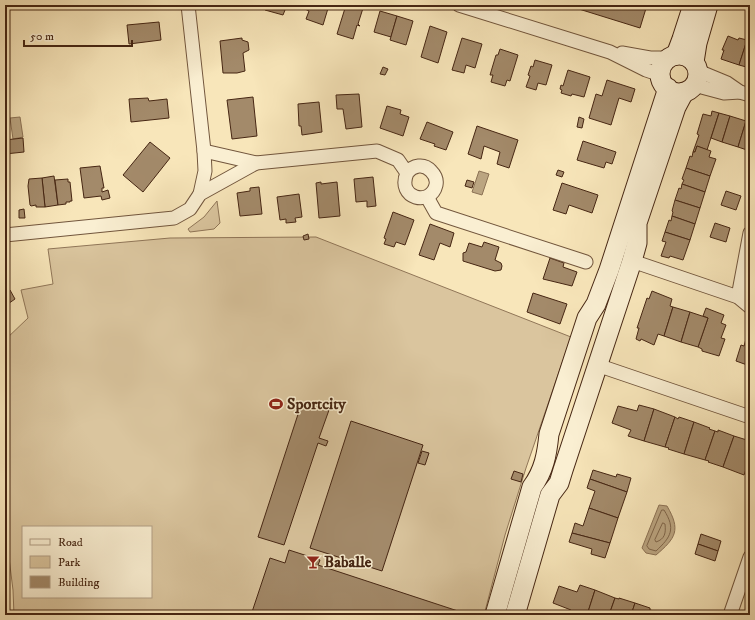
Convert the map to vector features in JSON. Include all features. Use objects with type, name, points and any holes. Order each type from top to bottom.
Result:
[{"type":"street","points":[[5,235],[174,218],[190,209],[200,194],[205,171],[188,5]]},
{"type":"street","points":[[460,5],[610,52],[650,58],[683,55],[689,58],[676,107],[637,223],[637,243],[632,261],[558,483],[550,495],[515,615]]},
{"type":"street","points":[[683,79],[663,65],[673,56],[682,39],[693,5]]},
{"type":"street","points":[[495,615],[532,487],[545,464],[549,434],[577,345],[587,318],[596,304],[697,43],[708,5]]},
{"type":"street","points":[[610,52],[646,70],[683,79],[724,93],[745,93]]},
{"type":"street","points":[[204,151],[256,163],[377,151],[398,160],[407,173]]},
{"type":"street","points":[[200,194],[256,163]]},
{"type":"street","points":[[417,166],[423,166],[430,169],[435,175],[435,190],[427,197],[415,198],[410,195],[404,181],[407,173],[417,166]]},
{"type":"street","points":[[427,197],[436,214],[586,262]]},
{"type":"street","points":[[738,297],[750,233]]},
{"type":"street","points":[[632,261],[738,297],[750,307]]},
{"type":"street","points":[[598,365],[750,416]]},
{"type":"street","points":[[730,615],[750,557]]},
{"type":"green space","points":[[217,201],[220,223],[214,229],[190,232],[188,229],[204,217]]},
{"type":"green space","name":"Sportcity","points":[[316,237],[571,337],[526,468],[505,535],[484,615],[14,615],[13,590],[5,526],[5,340],[28,318],[21,290],[53,284],[48,249],[170,238]]},
{"type":"water","points":[[20,117],[23,137],[13,139],[10,118]]},
{"type":"water","points":[[479,171],[489,174],[482,195],[472,192]]},
{"type":"water","points":[[659,505],[667,506],[674,521],[675,528],[672,538],[668,544],[656,555],[646,553],[642,548]]},
{"type":"building","points":[[267,5],[287,5],[283,15],[265,10]]},
{"type":"building","points":[[306,5],[329,5],[323,25],[306,19],[309,11],[305,9]]},
{"type":"building","points":[[346,5],[364,5],[358,24],[360,26],[357,25],[353,39],[337,34]]},
{"type":"building","points":[[566,5],[647,5],[640,28]]},
{"type":"building","points":[[380,11],[397,16],[391,37],[374,32]]},
{"type":"building","points":[[397,16],[413,21],[406,45],[390,40]]},
{"type":"building","points":[[159,22],[161,40],[129,44],[127,25]]},
{"type":"building","points":[[430,26],[447,32],[438,63],[421,57]]},
{"type":"building","points":[[728,36],[738,40],[739,38],[747,40],[739,65],[721,59],[724,50],[722,50]]},
{"type":"building","points":[[242,38],[242,40],[248,42],[249,50],[243,53],[245,71],[237,73],[223,73],[220,41]]},
{"type":"building","points":[[462,38],[482,44],[475,68],[466,65],[464,73],[452,70]]},
{"type":"building","points":[[747,40],[750,41],[750,68],[739,65]]},
{"type":"building","points":[[500,49],[518,55],[510,81],[507,80],[505,86],[491,82],[493,75],[490,75],[496,55],[498,55]]},
{"type":"building","points":[[535,60],[552,65],[546,85],[538,83],[536,90],[526,87],[530,76],[528,75],[531,66],[533,67]]},
{"type":"building","points":[[383,67],[388,69],[385,75],[380,74]]},
{"type":"building","points":[[568,70],[590,77],[584,97],[572,94],[571,96],[561,93],[561,85],[563,86]]},
{"type":"building","points":[[607,80],[635,89],[631,102],[619,98],[611,125],[589,118],[596,94],[602,96]]},
{"type":"building","points":[[359,94],[362,127],[346,129],[343,109],[337,109],[336,95]]},
{"type":"building","points":[[253,97],[257,136],[232,139],[227,100]]},
{"type":"building","points":[[148,98],[149,101],[167,99],[169,118],[131,122],[129,99]]},
{"type":"building","points":[[319,102],[322,132],[302,135],[301,126],[299,126],[298,104]]},
{"type":"building","points":[[387,106],[401,110],[400,114],[409,117],[403,136],[380,128]]},
{"type":"building","points":[[712,111],[719,113],[707,150],[697,146],[695,152],[693,152],[699,135],[697,134],[703,114],[711,116]]},
{"type":"building","points":[[719,113],[730,116],[722,142],[711,138]]},
{"type":"building","points":[[730,116],[746,121],[738,147],[722,142]]},
{"type":"building","points":[[579,117],[584,119],[582,128],[577,127]]},
{"type":"building","points":[[746,121],[750,122],[750,151],[738,147]]},
{"type":"building","points":[[427,122],[453,132],[446,150],[434,146],[435,144],[420,139]]},
{"type":"building","points":[[477,126],[518,140],[509,168],[497,164],[500,152],[484,146],[481,159],[468,154]]},
{"type":"building","points":[[23,138],[24,152],[5,154],[5,140]]},
{"type":"building","points":[[583,141],[616,152],[612,164],[606,162],[604,168],[577,160]]},
{"type":"building","points":[[150,142],[170,158],[143,192],[123,175]]},
{"type":"building","points":[[697,146],[711,151],[709,157],[716,159],[710,176],[686,168],[690,156],[692,157]]},
{"type":"building","points":[[100,166],[104,188],[102,188],[102,192],[108,190],[110,198],[102,200],[101,196],[84,198],[80,168]]},
{"type":"building","points":[[686,168],[710,176],[705,192],[682,184],[684,180],[682,179]]},
{"type":"building","points":[[558,170],[564,172],[562,177],[556,175]]},
{"type":"building","points":[[54,176],[58,205],[45,207],[42,178]]},
{"type":"building","points":[[373,177],[376,206],[367,207],[367,201],[356,202],[354,179]]},
{"type":"building","points":[[42,178],[45,207],[36,207],[36,205],[31,206],[28,186],[29,179]]},
{"type":"building","points":[[68,179],[68,182],[70,182],[72,201],[66,202],[66,204],[58,205],[55,180]]},
{"type":"building","points":[[467,180],[474,182],[472,188],[465,186]]},
{"type":"building","points":[[321,182],[321,184],[337,182],[340,216],[319,218],[316,183]]},
{"type":"building","points":[[562,183],[598,195],[592,213],[569,205],[566,214],[553,210]]},
{"type":"building","points":[[682,184],[705,192],[700,208],[675,200]]},
{"type":"building","points":[[259,187],[262,214],[240,216],[237,193],[250,191],[250,188]]},
{"type":"building","points":[[726,191],[741,196],[736,210],[721,205]]},
{"type":"building","points":[[299,194],[302,217],[295,218],[296,222],[286,223],[286,219],[280,220],[277,197]]},
{"type":"building","points":[[7,195],[8,209],[5,210],[5,196]]},
{"type":"building","points":[[675,200],[700,208],[695,224],[672,216]]},
{"type":"building","points":[[24,209],[25,218],[19,218],[19,210]]},
{"type":"building","points":[[393,212],[414,220],[405,245],[396,242],[394,247],[384,244],[386,239],[384,238]]},
{"type":"building","points":[[672,216],[695,224],[690,240],[665,232]]},
{"type":"building","points":[[715,223],[730,228],[726,242],[710,237]]},
{"type":"building","points":[[430,224],[454,233],[450,247],[440,243],[434,260],[419,255]]},
{"type":"building","points":[[665,232],[690,240],[683,260],[670,256],[669,258],[661,256],[666,242],[662,241]]},
{"type":"building","points":[[308,234],[309,239],[304,240],[303,236]]},
{"type":"building","points":[[484,242],[499,247],[495,260],[501,263],[501,270],[495,271],[463,261],[463,253],[466,252],[469,243],[482,247]]},
{"type":"building","points":[[550,258],[564,263],[563,267],[577,272],[572,286],[543,279]]},
{"type":"building","points":[[10,290],[15,299],[5,306],[5,293]]},
{"type":"building","points":[[652,291],[672,299],[670,306],[673,307],[664,336],[658,334],[654,345],[641,339],[640,341],[636,339],[639,328],[637,328],[647,298],[649,299]]},
{"type":"building","points":[[533,293],[567,304],[560,324],[527,312]]},
{"type":"building","points":[[673,307],[690,312],[681,342],[664,336]]},
{"type":"building","points":[[706,308],[724,315],[721,323],[726,325],[721,338],[725,339],[719,356],[702,351],[702,349],[698,347],[708,318],[703,316]]},
{"type":"building","points":[[690,312],[708,318],[698,347],[681,342]]},
{"type":"building","points":[[748,332],[750,333],[750,366],[736,361],[741,345],[744,346]]},
{"type":"building","points":[[302,402],[329,410],[319,438],[328,441],[326,446],[318,443],[284,545],[258,537]]},
{"type":"building","points":[[639,405],[654,409],[644,441],[628,436],[631,430],[612,423],[618,406],[637,411]]},
{"type":"building","points":[[654,409],[675,417],[665,447],[644,441]]},
{"type":"building","points":[[675,417],[694,422],[684,454],[665,447]]},
{"type":"building","points":[[351,421],[423,445],[382,571],[310,548]]},
{"type":"building","points":[[694,422],[715,431],[705,460],[684,454]]},
{"type":"building","points":[[718,430],[734,436],[723,467],[705,460],[715,431],[718,432]]},
{"type":"building","points":[[734,436],[750,441],[750,451],[747,458],[750,458],[744,475],[723,467]]},
{"type":"building","points":[[422,451],[429,453],[425,465],[418,463]]},
{"type":"building","points":[[593,470],[616,477],[617,474],[631,478],[627,492],[590,479]]},
{"type":"building","points":[[514,471],[523,474],[521,482],[511,479]]},
{"type":"building","points":[[590,479],[627,492],[618,518],[589,508],[595,491],[587,488]]},
{"type":"building","points":[[589,508],[618,518],[610,543],[572,533],[575,523],[583,526]]},
{"type":"building","points":[[572,533],[610,543],[605,558],[591,554],[592,549],[569,542]]},
{"type":"building","points":[[701,534],[721,541],[718,551],[698,544]]},
{"type":"building","points":[[698,544],[718,551],[715,561],[695,554]]},
{"type":"building","points":[[289,550],[320,560],[318,565],[467,615],[251,615],[270,558],[285,563]]},
{"type":"building","points":[[580,585],[595,590],[587,615],[570,615],[571,610],[553,603],[559,586],[577,592]]},
{"type":"building","points":[[595,590],[615,598],[609,615],[587,615]]},
{"type":"building","points":[[615,598],[635,603],[631,615],[609,615]]},
{"type":"building","points":[[635,603],[650,608],[650,610],[654,611],[653,615],[631,615]]},
{"type":"building","points":[[654,611],[659,611],[671,615],[653,615]]},
{"type":"place","name":"Sportcity","points":[[276,404]]},
{"type":"place","name":"Baballe","points":[[313,562]]}]
